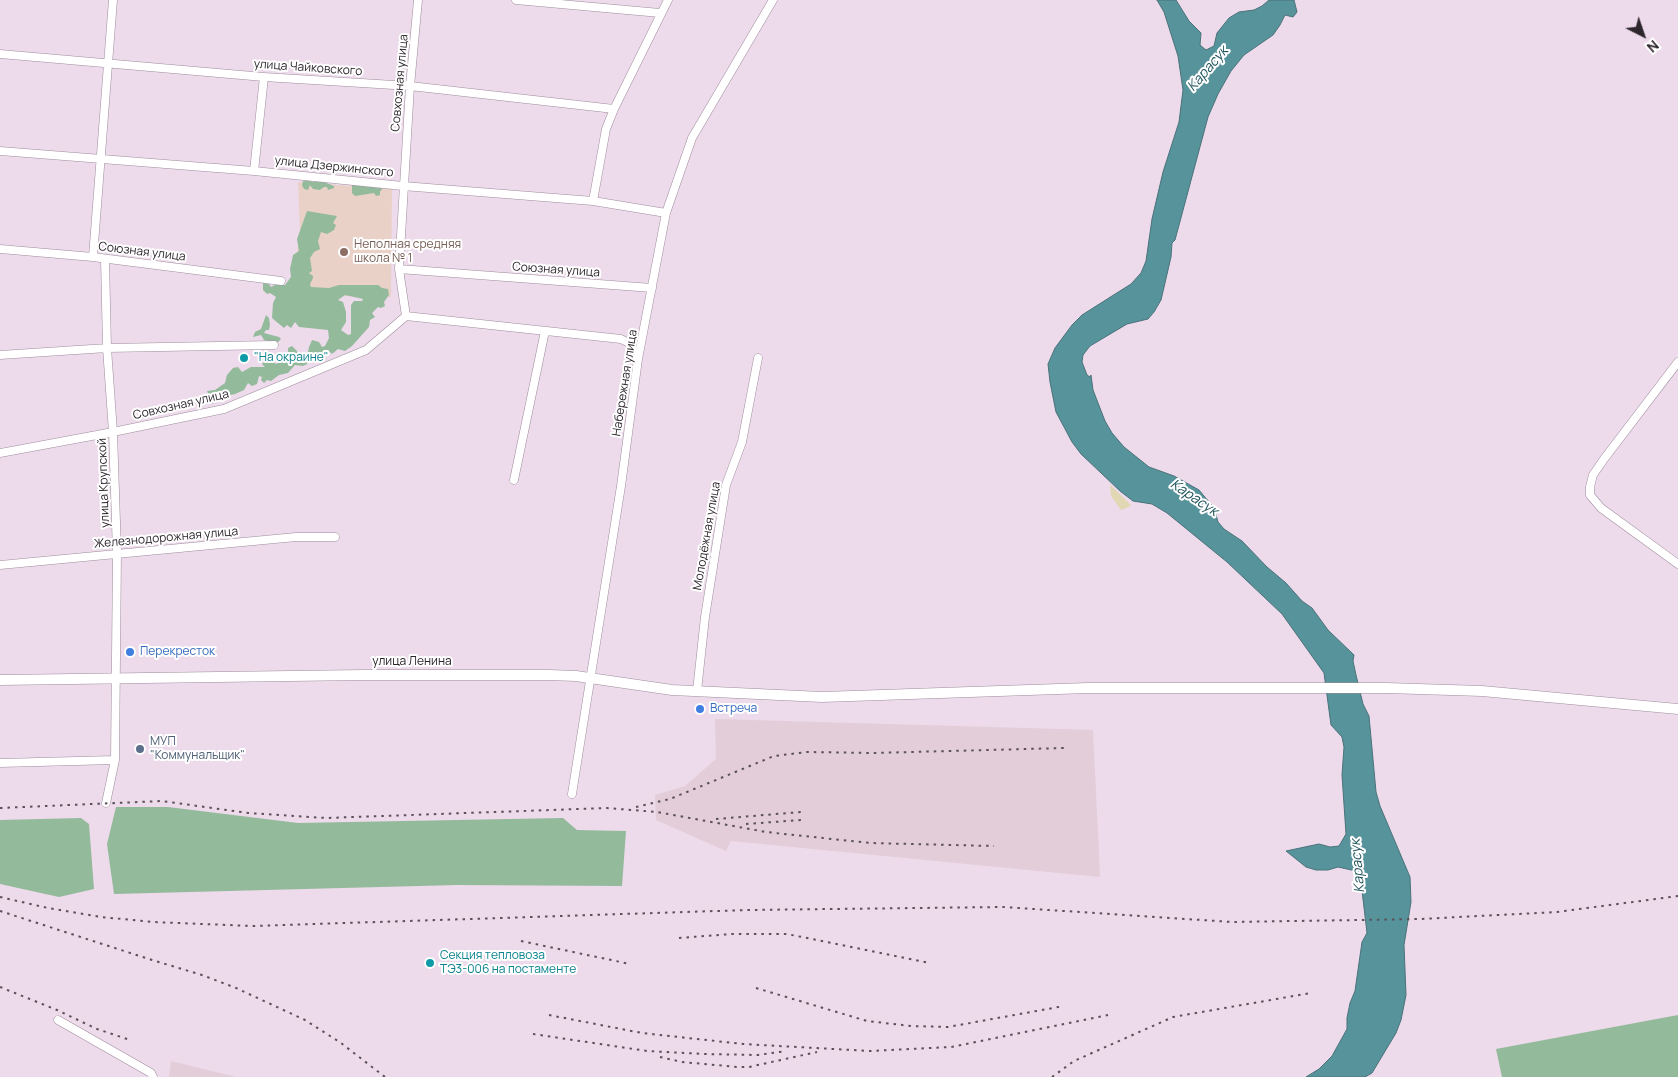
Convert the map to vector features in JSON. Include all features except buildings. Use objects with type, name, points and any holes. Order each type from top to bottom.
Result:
[{"type":"main road","name":"улица Ленина","points":[[0,680],[363,675],[549,675],[576,676],[653,688],[822,697],[1088,688],[1386,688],[1482,691],[1678,709]]},
{"type":"street","points":[[94,257],[110,63],[113,0]]},
{"type":"street","name":"Совхозная улица","points":[[0,453],[113,432],[224,408],[366,350],[406,316],[399,269],[410,86],[418,0]]},
{"type":"street","points":[[516,0],[660,13]]},
{"type":"street","points":[[592,202],[606,129],[660,13],[668,0]]},
{"type":"street","name":"Набережная улица","points":[[572,794],[621,486],[638,359],[666,214],[692,138],[773,0]]},
{"type":"street","name":"улица Чайковского","points":[[0,54],[264,77],[410,86],[614,109]]},
{"type":"street","points":[[254,171],[264,77]]},
{"type":"street","name":"улица Дзержинского","points":[[0,151],[254,171],[592,202],[666,214]]},
{"type":"street","name":"Союзная улица","points":[[0,249],[94,257],[281,281]]},
{"type":"street","name":"улица Крупской","points":[[105,259],[107,348],[113,432],[117,553],[114,760],[106,803]]},
{"type":"street","name":"Союзная улица","points":[[399,269],[652,288]]},
{"type":"street","points":[[406,316],[621,339],[629,343],[638,359]]},
{"type":"street","points":[[514,480],[545,331]]},
{"type":"street","points":[[0,355],[107,348],[274,345]]},
{"type":"street","name":"Молодёжная улица","points":[[696,691],[705,617],[726,485],[742,442],[758,358]]},
{"type":"street","points":[[1678,362],[1604,459],[1593,475],[1590,487],[1590,495],[1600,508],[1678,564]]},
{"type":"street","name":"Железнодорожная улица","points":[[0,565],[296,537],[335,536]]},
{"type":"street","points":[[0,763],[114,760]]},
{"type":"street","points":[[58,1020],[151,1073],[153,1077]]},
{"type":"shaded area","name":"Неполная средняя школа № 1","points":[[298,182],[392,189],[391,297],[291,295],[300,231]]},
{"type":"shaded area","points":[[715,719],[1093,730],[1100,877],[731,841],[726,851],[656,820],[655,795],[685,786],[716,759]]},
{"type":"shaded area","points":[[171,1061],[236,1077],[169,1077]]},
{"type":"green space","points":[[319,180],[334,186],[334,188],[328,190],[327,187],[324,187],[320,190],[313,189],[310,185],[308,190],[304,189],[303,181],[313,182]]},
{"type":"green space","points":[[352,183],[381,187],[382,190],[380,195],[376,196],[374,193],[355,196],[352,193]]},
{"type":"green space","points":[[307,211],[337,216],[333,223],[336,225],[334,230],[327,234],[321,232],[318,241],[320,249],[314,252],[310,258],[312,271],[309,273],[313,276],[310,284],[311,287],[329,288],[339,285],[378,285],[388,289],[389,295],[384,302],[385,306],[378,307],[372,313],[375,317],[370,320],[369,327],[352,346],[345,351],[338,349],[332,354],[329,351],[320,359],[309,356],[309,347],[312,340],[319,342],[322,347],[325,346],[329,338],[328,330],[299,327],[295,322],[291,328],[287,325],[284,328],[272,318],[273,303],[276,297],[270,293],[267,294],[263,290],[263,283],[269,284],[271,287],[285,285],[291,277],[290,269],[293,255],[299,251],[297,239]],"holes":[[[345,295],[363,299],[362,301],[354,301],[351,305],[351,334],[348,335],[341,330],[346,322],[346,312],[343,302],[338,300]]]},
{"type":"green space","points":[[266,315],[269,318],[270,325],[269,330],[266,330],[264,333],[279,337],[281,339],[276,344],[264,340],[261,335],[253,337],[255,332],[261,329]]},
{"type":"green space","points":[[292,346],[297,351],[297,355],[304,354],[308,358],[307,364],[303,366],[295,365],[288,373],[279,375],[271,381],[267,380],[264,383],[261,380],[262,377],[259,376],[257,384],[252,386],[248,383],[244,390],[215,400],[213,404],[207,391],[215,390],[225,383],[227,375],[233,368],[238,367],[242,372],[251,367],[265,367],[262,364],[271,360],[276,364],[285,361],[288,358],[288,348]]},
{"type":"green space","points":[[116,807],[168,807],[298,823],[563,818],[577,830],[626,831],[622,886],[457,885],[114,894],[107,844]]},
{"type":"green space","points":[[81,818],[89,824],[94,889],[59,897],[0,884],[0,820]]},
{"type":"green space","points":[[1678,1015],[1678,1077],[1502,1077],[1496,1049]]},
{"type":"sand","points":[[1110,485],[1131,506],[1121,510],[1111,496]]},
{"type":"water","name":"Карасук","points":[[1157,0],[1176,0],[1189,21],[1201,33],[1200,45],[1206,50],[1214,46],[1217,33],[1229,18],[1239,12],[1254,10],[1269,0],[1294,0],[1297,12],[1293,17],[1285,15],[1273,35],[1244,55],[1231,71],[1218,94],[1208,117],[1175,240],[1172,243],[1171,257],[1161,300],[1154,312],[1148,319],[1127,324],[1090,346],[1083,355],[1082,362],[1087,375],[1090,377],[1091,375],[1093,390],[1105,421],[1124,447],[1149,467],[1174,476],[1199,490],[1214,508],[1218,522],[1224,529],[1242,541],[1302,601],[1312,608],[1328,630],[1354,655],[1353,661],[1363,704],[1369,716],[1376,792],[1410,877],[1411,902],[1404,945],[1406,995],[1401,1020],[1396,1033],[1372,1073],[1365,1077],[1306,1077],[1319,1069],[1332,1056],[1347,1029],[1347,1018],[1355,991],[1362,942],[1367,933],[1361,882],[1356,871],[1338,867],[1328,870],[1316,870],[1306,867],[1286,851],[1319,844],[1330,847],[1339,846],[1346,834],[1342,775],[1344,747],[1342,737],[1331,725],[1324,673],[1282,614],[1227,562],[1167,513],[1152,504],[1133,501],[1081,454],[1072,442],[1056,412],[1050,382],[1048,364],[1055,348],[1072,325],[1082,315],[1131,284],[1141,273],[1146,261],[1152,219],[1163,172],[1179,122],[1183,90],[1178,56],[1164,12]]},
{"type":"railway","points":[[636,807],[670,799],[774,756],[807,752],[874,753],[1064,748]]},
{"type":"railway","points":[[0,808],[162,801],[248,813],[326,818],[607,808],[657,812],[766,832],[870,843],[994,846]]},
{"type":"railway","points":[[716,819],[801,812]]},
{"type":"railway","points":[[746,824],[801,820]]},
{"type":"railway","points":[[0,897],[101,917],[153,922],[253,926],[747,910],[1003,907],[1232,922],[1420,919],[1557,912],[1678,896]]},
{"type":"railway","points":[[0,911],[202,975],[236,988],[305,1020],[341,1043],[385,1077]]},
{"type":"railway","points":[[679,938],[732,934],[787,934],[930,963]]},
{"type":"railway","points":[[521,941],[630,964]]},
{"type":"railway","points":[[0,987],[57,1010],[97,1029],[130,1040]]},
{"type":"railway","points":[[756,988],[867,1021],[911,1026],[948,1027],[1064,1006]]},
{"type":"railway","points":[[1052,1077],[1074,1061],[1173,1017],[1311,993]]},
{"type":"railway","points":[[549,1015],[642,1033],[743,1044],[870,1051],[951,1047],[1108,1015]]},
{"type":"railway","points":[[533,1034],[647,1051],[758,1055],[786,1051]]},
{"type":"railway","points":[[660,1057],[682,1062],[749,1067],[817,1052]]},
{"type":"place","name":"Неполная средняя школа № 1","points":[[344,252]]},
{"type":"place","name":"\"На окраине\"","points":[[244,358]]},
{"type":"place","name":"Перекресток","points":[[130,652]]},
{"type":"place","name":"Встреча","points":[[700,709]]},
{"type":"place","name":"МУП \"Коммунальщик\"","points":[[140,749]]},
{"type":"place","name":"Секция тепловоза ТЭ3-006 на постаменте","points":[[430,963]]}]
